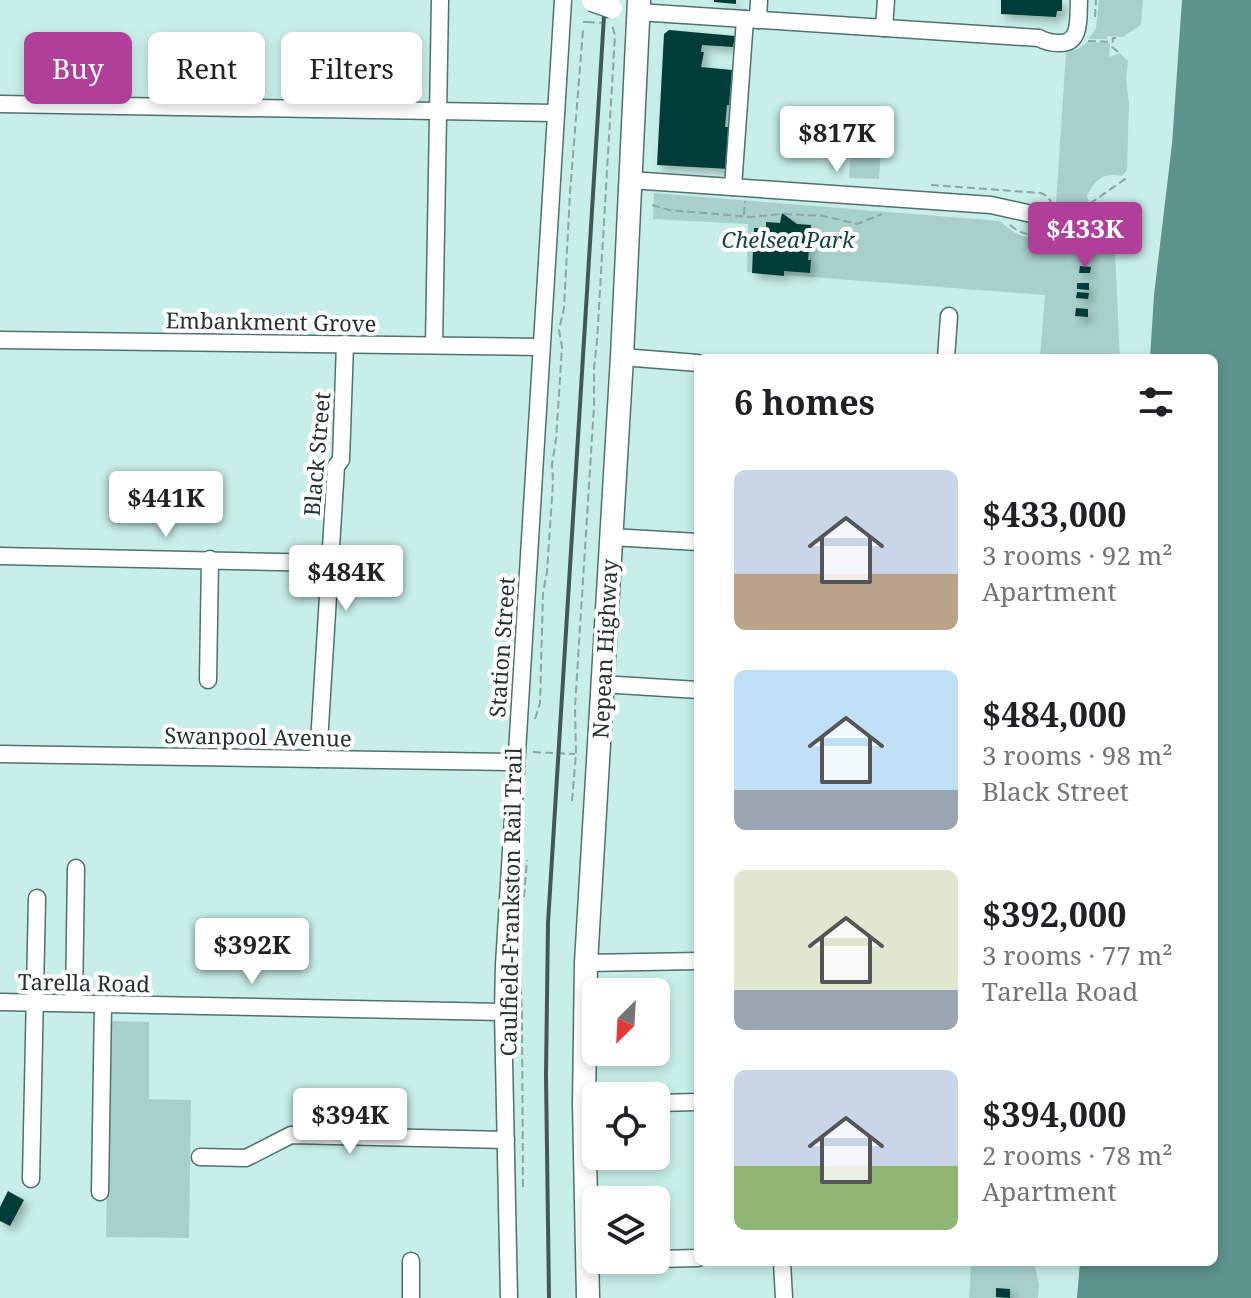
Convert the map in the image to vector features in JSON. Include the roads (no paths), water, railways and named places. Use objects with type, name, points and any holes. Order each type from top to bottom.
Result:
[{"type":"highway","name":"Nepean Highway","points":[[589,1082],[586,963],[622,357],[639,6]]},
{"type":"highway","name":"Nepean Highway","points":[[588,1298],[591,1274]]},
{"type":"main road","points":[[592,1],[609,18]]},
{"type":"street","points":[[434,345],[440,0]]},
{"type":"street","name":"Station Street","points":[[509,1298],[504,965],[563,0]]},
{"type":"street","points":[[733,187],[751,19],[759,0]]},
{"type":"street","points":[[884,28],[886,0]]},
{"type":"street","points":[[639,6],[751,19],[1039,38],[1061,43],[1071,40],[1077,29],[1079,0]]},
{"type":"street","points":[[0,104],[556,113]]},
{"type":"street","points":[[630,180],[991,205],[1036,215]]},
{"type":"street","points":[[946,354],[949,316]]},
{"type":"street","name":"Embankment Grove","points":[[0,340],[541,347]]},
{"type":"street","name":"Black Street","points":[[318,759],[336,466],[341,460],[345,344]]},
{"type":"street","points":[[622,357],[694,363]]},
{"type":"street","points":[[611,537],[694,542]]},
{"type":"street","points":[[0,556],[329,563]]},
{"type":"street","points":[[208,680],[210,559]]},
{"type":"street","points":[[601,684],[694,690]]},
{"type":"street","name":"Swanpool Avenue","points":[[0,754],[516,762]]},
{"type":"street","points":[[74,1003],[76,868]]},
{"type":"street","points":[[31,1179],[37,898]]},
{"type":"street","points":[[586,963],[694,961]]},
{"type":"street","name":"Tarella Road","points":[[0,1002],[503,1012]]},
{"type":"street","points":[[100,1192],[103,1004]]},
{"type":"street","points":[[670,1103],[694,1102]]},
{"type":"street","points":[[200,1157],[246,1158],[291,1135],[506,1140]]},
{"type":"street","points":[[670,1259],[694,1258]]},
{"type":"street","points":[[411,1261],[411,1298]]},
{"type":"street","points":[[782,1266],[784,1298]]},
{"type":"railway","points":[[549,1298],[546,1075],[548,923],[605,0]]},
{"type":"park label","name":"Chelsea Park","points":[[788,239]]}]
